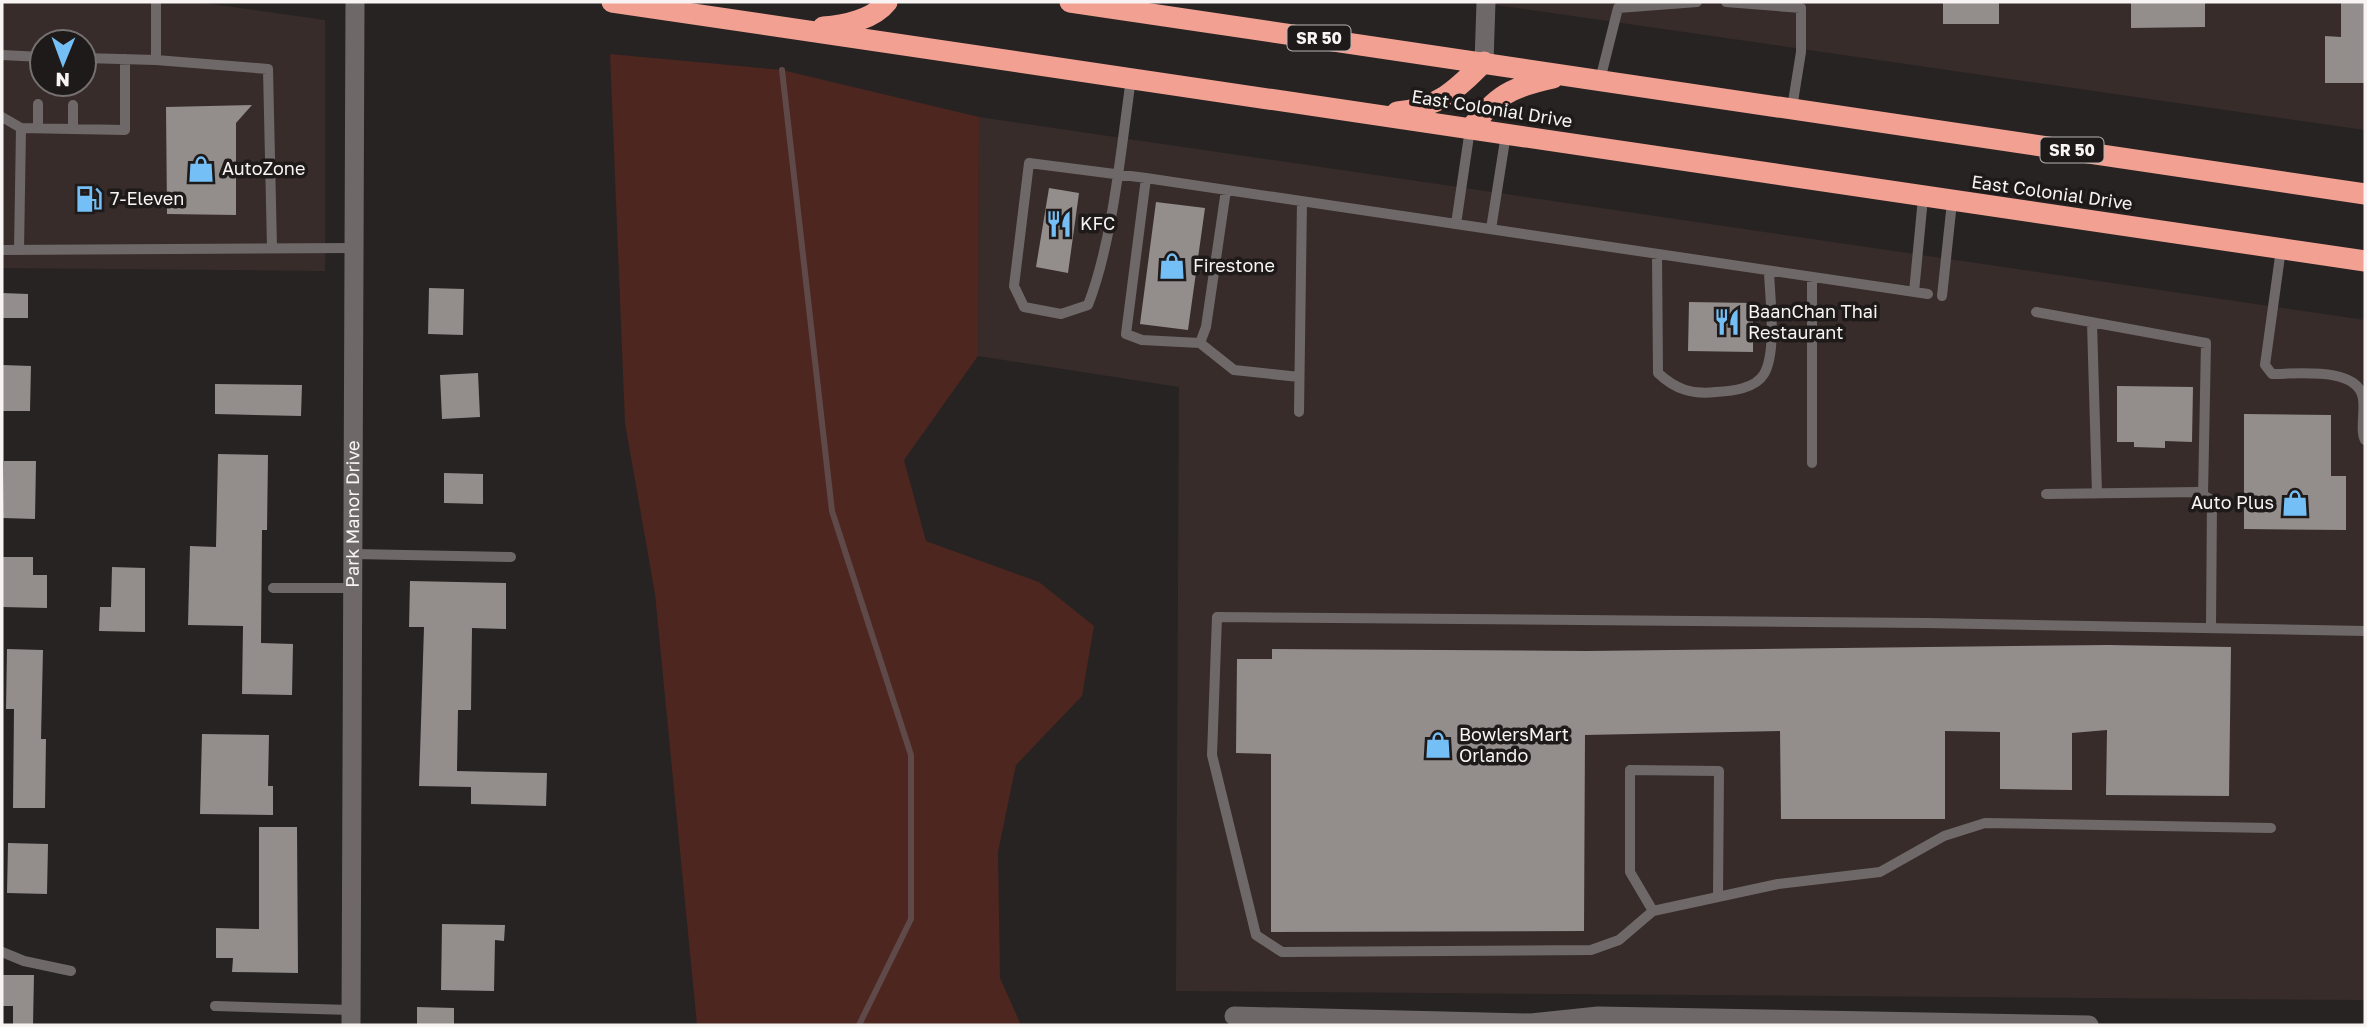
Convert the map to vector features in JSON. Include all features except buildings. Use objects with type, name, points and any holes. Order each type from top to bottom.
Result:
[{"type":"highway","name":"East Colonial Drive","points":[[612,2],[1923,198],[2365,261]]},
{"type":"highway","points":[[800,30],[845,26],[883,7],[887,2]]},
{"type":"highway","name":"SR 50","points":[[1070,2],[2365,194]]},
{"type":"highway","points":[[1374,114],[1417,110],[1452,94],[1484,62]]},
{"type":"highway","points":[[1470,129],[1492,102],[1524,84],[1568,75]]},
{"type":"street","name":"Park Manor Drive","points":[[351,1018],[355,2]]},
{"type":"street","points":[[1484,62],[1486,2]]},
{"type":"street","points":[[1234,1017],[1531,1024],[1598,1016],[2089,1025]]},
{"type":"lane","points":[[156,2],[156,61]]},
{"type":"lane","points":[[1600,80],[1618,8],[1697,2]]},
{"type":"lane","points":[[1726,2],[1801,5],[1801,52],[1792,108]]},
{"type":"lane","points":[[2,55],[28,56]]},
{"type":"lane","points":[[98,58],[268,69],[272,248]]},
{"type":"lane","points":[[2,117],[20,128],[125,130],[125,59]]},
{"type":"lane","points":[[1131,79],[1116,173],[1100,275],[1088,305],[1061,314],[1024,307],[1014,286],[1029,163],[1116,173],[1812,279],[1928,294]]},
{"type":"lane","points":[[38,104],[38,128]]},
{"type":"lane","points":[[73,105],[73,129]]},
{"type":"lane","points":[[19,250],[20,128]]},
{"type":"lane","points":[[1456,224],[1470,129]]},
{"type":"lane","points":[[1491,229],[1506,134]]},
{"type":"lane","points":[[1146,178],[1126,334],[1142,340],[1200,343],[1234,370],[1300,377]]},
{"type":"lane","points":[[1200,343],[1206,327],[1226,190]]},
{"type":"lane","points":[[1914,292],[1923,198]]},
{"type":"lane","points":[[1299,412],[1302,201]]},
{"type":"lane","points":[[1942,296],[1952,202]]},
{"type":"lane","points":[[2,250],[354,248]]},
{"type":"lane","points":[[2281,249],[2264,365],[2272,374],[2339,376],[2356,383],[2363,396],[2365,440]]},
{"type":"lane","points":[[1657,255],[1658,373],[1675,388],[1704,394],[1742,390],[1764,375],[1771,352],[1769,272]]},
{"type":"lane","points":[[1812,279],[1812,463]]},
{"type":"lane","points":[[2036,312],[2206,343],[2203,495]]},
{"type":"lane","points":[[2092,323],[2097,493]]},
{"type":"lane","points":[[2046,494],[2198,492],[2212,500],[2211,628]]},
{"type":"lane","points":[[353,554],[511,557]]},
{"type":"lane","points":[[273,588],[353,588]]},
{"type":"lane","points":[[2271,828],[1985,823],[1944,836],[1880,872],[1778,884],[1653,911],[1619,940],[1591,950],[1282,953],[1256,935],[1212,755],[1217,617],[2365,631]]},
{"type":"lane","points":[[1653,911],[1629,872],[1630,771],[1719,771],[1718,897]]},
{"type":"lane","points":[[2,952],[24,961],[71,971]]},
{"type":"lane","points":[[215,1006],[351,1018]]},
{"type":"shaded area","points":[[2,2],[197,2],[325,20],[325,271],[2,268]]},
{"type":"shaded area","points":[[1473,2],[2365,2],[2365,130],[1489,4]]},
{"type":"shaded area","points":[[610,54],[782,70],[979,117],[978,356],[904,460],[926,541],[1039,582],[1094,626],[1082,696],[1016,765],[998,852],[1000,978],[1021,1025],[697,1025],[655,594],[625,423]]},
{"type":"shaded area","points":[[979,117],[2365,320],[2365,1000],[1176,991],[1179,387],[978,356]]},
{"type":"waterway","points":[[782,70],[832,511],[911,755],[911,919],[859,1025]]},
{"type":"place","name":"AutoZone","points":[[201,169]]},
{"type":"place","name":"7-Eleven","points":[[89,199]]},
{"type":"place","name":"KFC","points":[[1059,224]]},
{"type":"place","name":"Firestone","points":[[1172,266]]},
{"type":"place","name":"BaanChan Thai Restaurant","points":[[1727,322]]},
{"type":"place","name":"Auto Plus","points":[[2295,503]]},
{"type":"place","name":"BowlersMart Orlando","points":[[1438,745]]}]
